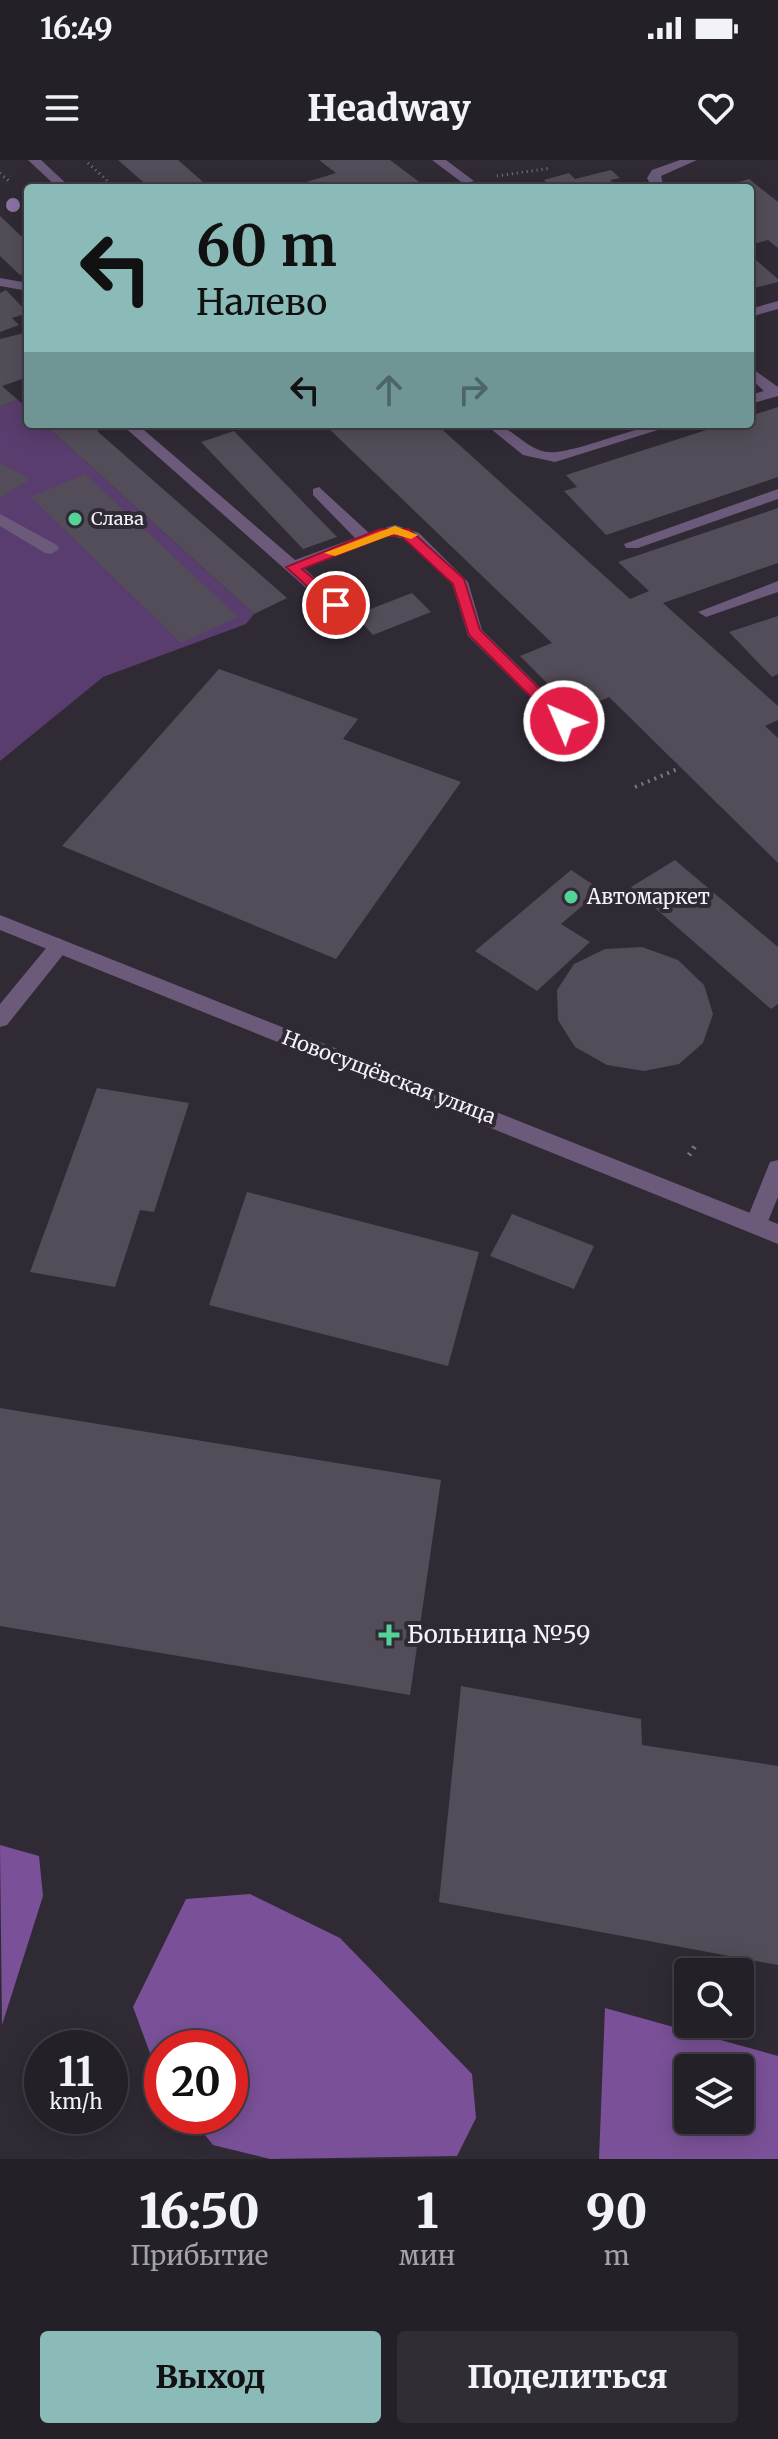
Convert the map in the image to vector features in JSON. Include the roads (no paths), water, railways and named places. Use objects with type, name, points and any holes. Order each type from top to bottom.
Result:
[{"type":"street","points":[[34,160],[61,184]]},
{"type":"street","points":[[438,160],[468,184]]},
{"type":"street","points":[[656,184],[653,178],[656,173],[691,160]]},
{"type":"street","points":[[0,282],[24,286]]},
{"type":"street","points":[[754,312],[778,305]]},
{"type":"street","points":[[754,374],[777,392]]},
{"type":"street","points":[[754,399],[777,392]]},
{"type":"street","points":[[133,428],[336,605]]},
{"type":"street","points":[[497,428],[528,452],[555,457],[656,428]]},
{"type":"street","points":[[319,492],[366,539]]},
{"type":"street","points":[[632,544],[778,494]]},
{"type":"street","points":[[0,519],[51,549]]},
{"type":"street","points":[[292,567],[395,530],[413,536],[460,582],[474,632],[564,721]]},
{"type":"street","points":[[706,612],[778,586]]},
{"type":"street","name":"Новосущёвская улица","points":[[0,922],[778,1234]]},
{"type":"street","points":[[0,1019],[59,946]]},
{"type":"street","points":[[756,1224],[778,1169]]},
{"type":"place","name":"Слава","points":[[75,519]]},
{"type":"place","name":"Автомаркет","points":[[571,897]]},
{"type":"place","name":"Больница №59","points":[[389,1635]]}]
